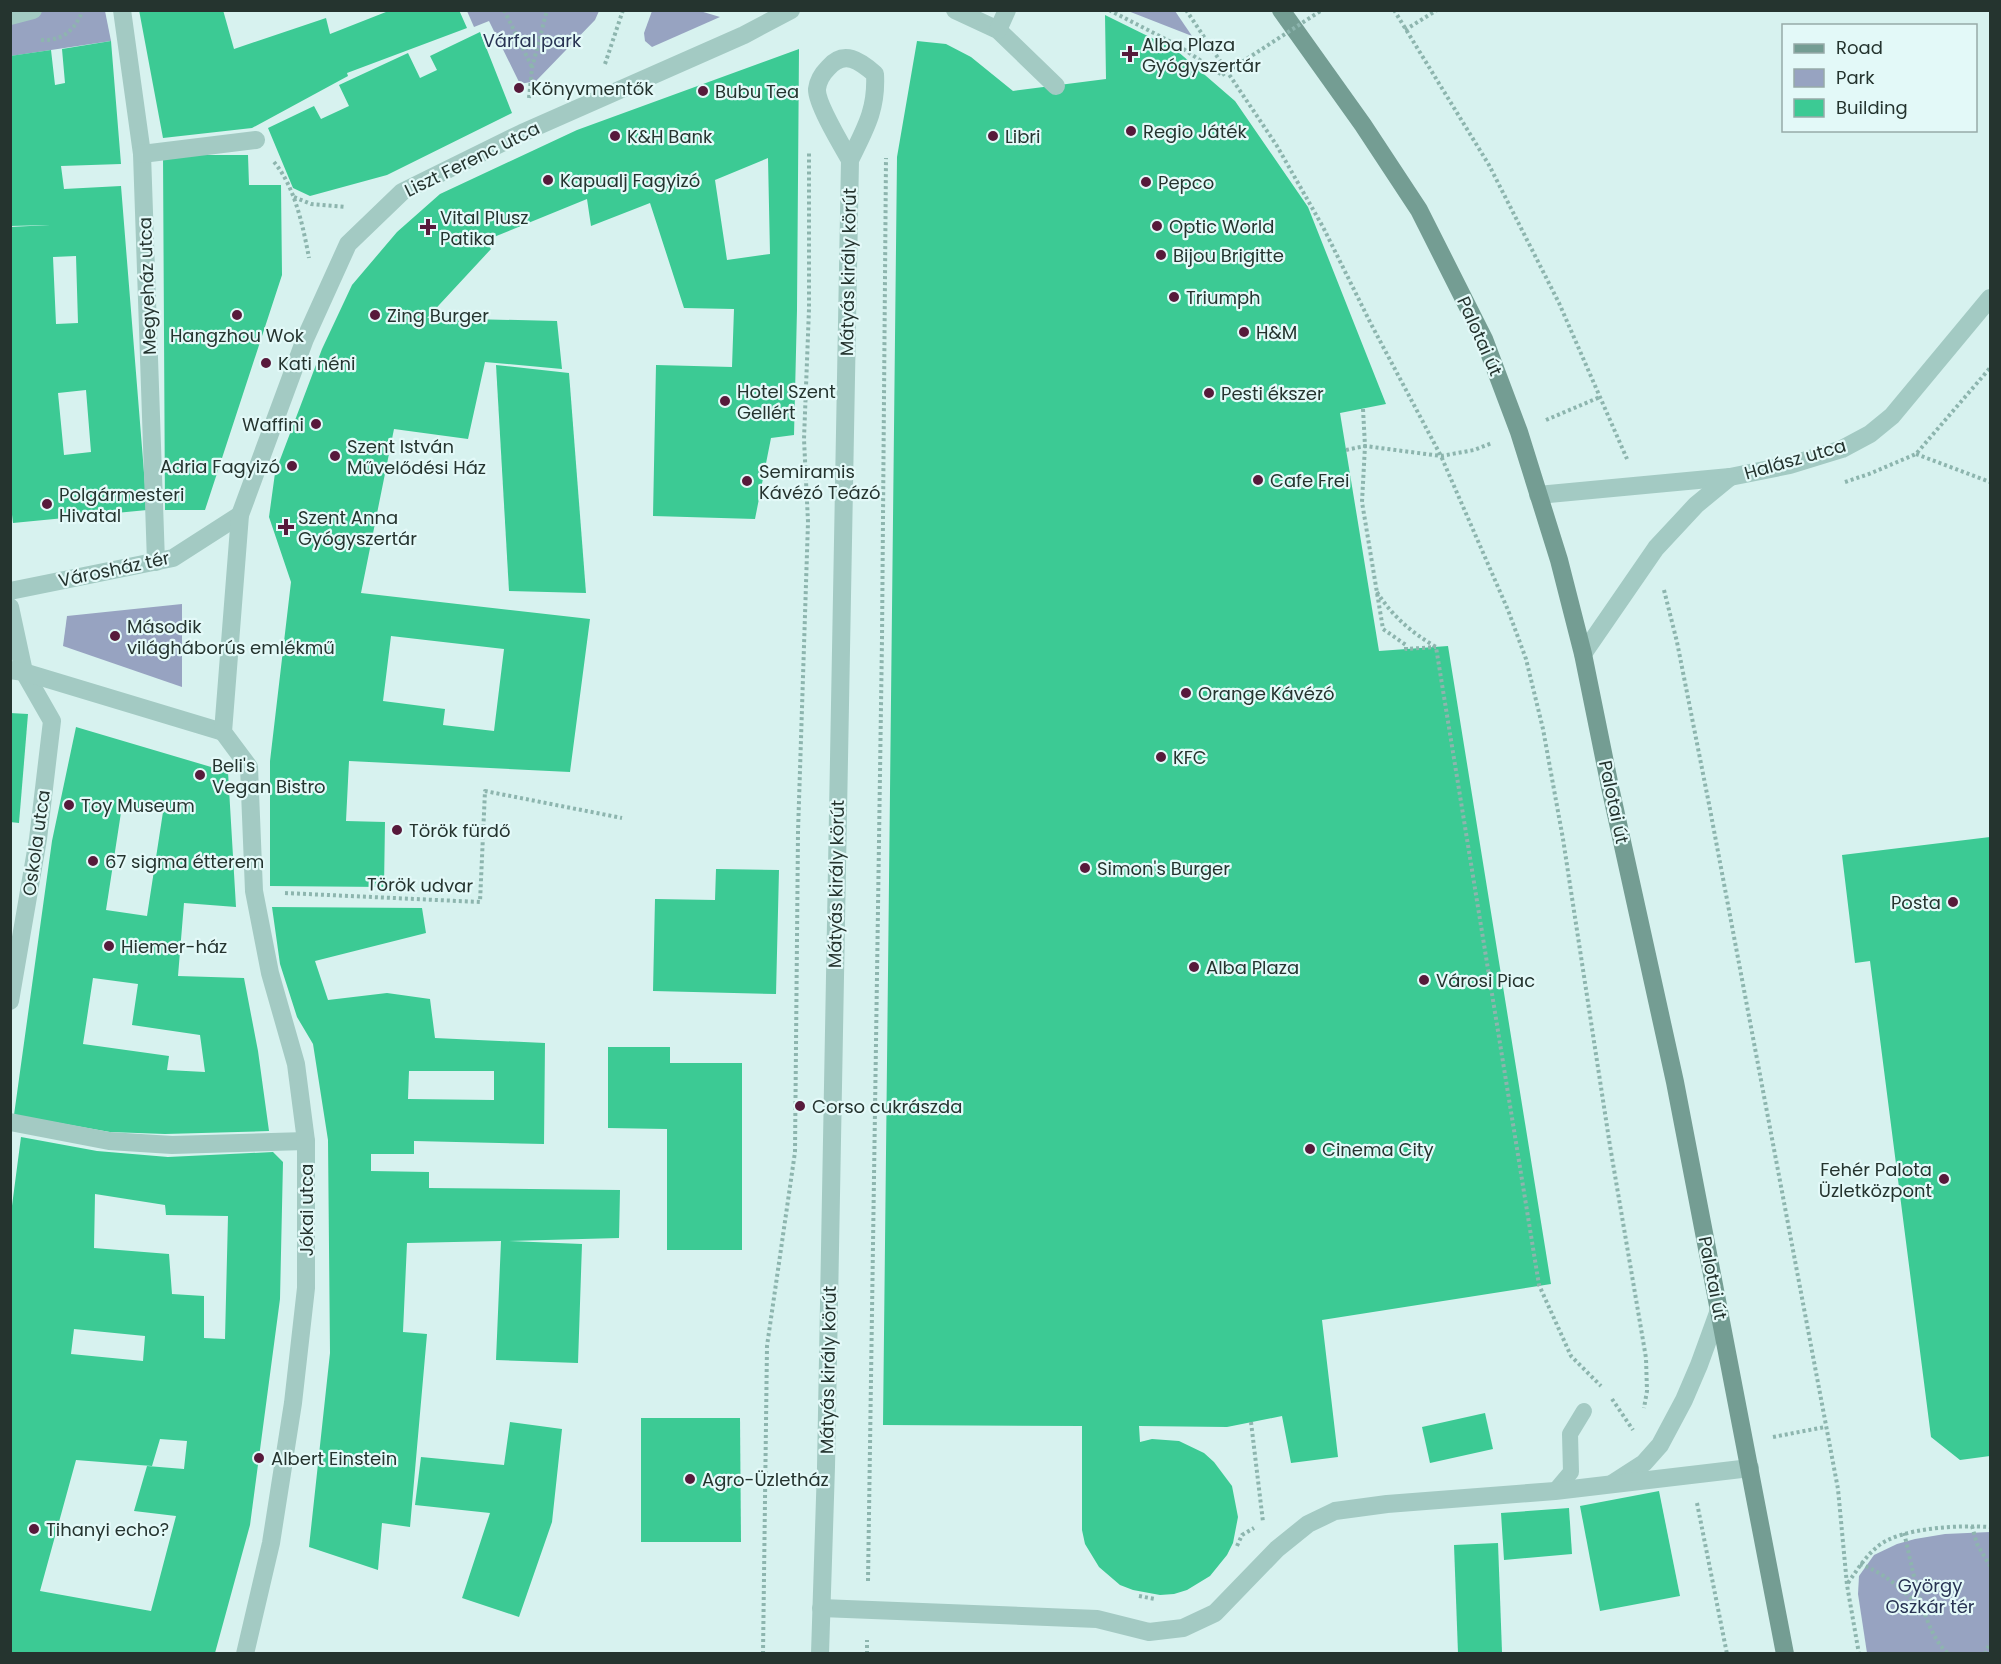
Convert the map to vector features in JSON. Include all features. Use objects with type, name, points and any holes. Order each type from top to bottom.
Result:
[{"type":"main road","name":"Palotai út","points":[[1281,10],[1363,125],[1419,210],[1484,339],[1519,432],[1560,560],[1583,654],[1675,1082],[1785,1653]]},
{"type":"street","points":[[10,16],[33,10]]},
{"type":"street","name":"Megyeház utca","points":[[122,10],[142,154],[156,562]]},
{"type":"street","name":"Liszt Ferenc utca","points":[[240,514],[305,339],[348,244],[402,192],[522,133],[744,35],[791,10]]},
{"type":"street","points":[[955,10],[998,30],[1056,86]]},
{"type":"street","points":[[998,30],[1007,10]]},
{"type":"street","name":"Mátyás király körút","points":[[820,1653],[826,1455],[850,160],[869,120],[876,95],[874,75],[861,62],[846,57],[833,62],[822,74],[817,89],[822,107],[850,160]]},
{"type":"street","points":[[142,154],[256,140]]},
{"type":"street","name":"Halász utca","points":[[1538,495],[1730,477],[1790,465],[1842,449],[1870,434],[1892,416],[1990,298]]},
{"type":"street","points":[[1583,654],[1656,548],[1696,505],[1730,477]]},
{"type":"street","points":[[10,607],[17,671],[224,732],[240,514]]},
{"type":"street","name":"Városház tér","points":[[10,591],[173,558],[240,514]]},
{"type":"street","name":"Oskola utca","points":[[10,1001],[38,839],[52,721],[17,671]]},
{"type":"street","name":"Jókai utca","points":[[224,732],[249,767],[254,891],[270,973],[296,1064],[306,1141],[306,1288],[293,1403],[271,1543],[245,1653]]},
{"type":"street","points":[[10,1122],[109,1141],[172,1145],[306,1141]]},
{"type":"street","points":[[1610,1485],[1644,1463],[1660,1445],[1700,1365],[1719,1310]]},
{"type":"street","points":[[821,1608],[1098,1619],[1149,1632],[1183,1628],[1215,1613],[1277,1549],[1308,1524],[1335,1511],[1387,1504],[1555,1491],[1750,1468]]},
{"type":"lane","points":[[1555,1491],[1571,1472],[1570,1434],[1584,1411]]},
{"type":"path","points":[[504,10],[532,68]]},
{"type":"path","points":[[528,102],[532,68],[547,10]]},
{"type":"path","points":[[592,102],[623,10]]},
{"type":"path","points":[[1108,10],[1179,46],[1222,75],[1322,10]]},
{"type":"path","points":[[1185,10],[1220,59],[1289,166],[1323,226],[1371,324],[1441,456],[1526,659],[1543,729],[1563,839],[1610,1146],[1646,1358],[1647,1391],[1643,1416]]},
{"type":"path","points":[[1394,10],[1489,165],[1559,303],[1639,486]]},
{"type":"path","points":[[1405,30],[1437,10]]},
{"type":"path","points":[[256,140],[282,171],[293,197],[306,242],[319,308]]},
{"type":"path","points":[[763,1653],[767,1346],[795,1152],[798,832],[808,522],[804,439],[809,309],[809,143]]},
{"type":"path","points":[[293,197],[311,204],[347,207],[389,205]]},
{"type":"path","points":[[867,1653],[886,223]]},
{"type":"path","points":[[1838,483],[1869,474],[1916,454],[1990,368]]},
{"type":"path","points":[[1363,409],[1365,446],[1362,502],[1383,629],[1406,645],[1406,649],[1436,647]]},
{"type":"path","points":[[1346,450],[1365,446],[1441,456]]},
{"type":"path","points":[[1916,454],[1990,482]]},
{"type":"path","points":[[1656,548],[1707,793],[1838,1489],[1847,1585],[1859,1653]]},
{"type":"path","points":[[1377,592],[1388,610],[1400,622],[1413,634],[1436,647]]},
{"type":"path","points":[[1436,647],[1539,1285],[1571,1356],[1603,1388]]},
{"type":"path","name":"Török udvar","points":[[254,891],[480,902],[485,791],[622,818]]},
{"type":"path","points":[[1610,1396],[1636,1433],[1640,1424]]},
{"type":"path","points":[[1251,1422],[1263,1522]]},
{"type":"path","points":[[1745,1442],[1826,1427]]},
{"type":"path","points":[[1691,1475],[1727,1653]]},
{"type":"path","points":[[1234,1552],[1242,1535],[1272,1517]]},
{"type":"path","points":[[1847,1585],[1860,1564],[1879,1545],[1904,1533],[1972,1526],[1990,1527]]},
{"type":"path","points":[[1972,1526],[1977,1544],[1990,1566]]},
{"type":"path","points":[[1904,1533],[1929,1629],[1943,1649],[1949,1653]]},
{"type":"path","points":[[1860,1564],[1873,1569],[1901,1588],[1925,1613]]},
{"type":"path","points":[[1135,1595],[1165,1600]]},
{"type":"path","points":[[1985,1653],[1990,1643]]},
{"type":"green space","points":[[10,11],[105,11],[111,41],[11,56]]},
{"type":"green space","name":"Várfal park","points":[[467,11],[599,11],[595,20],[536,81],[520,84],[489,21],[474,27]]},
{"type":"green space","points":[[652,11],[700,11],[720,17],[652,47],[645,41],[644,33]]},
{"type":"green space","points":[[1128,11],[1175,11],[1192,36]]},
{"type":"green space","points":[[182,604],[182,687],[63,646],[67,616]]},
{"type":"green space","name":"György Oszkár tér","points":[[1990,1532],[1990,1653],[1867,1653],[1858,1594],[1859,1576],[1874,1555],[1897,1544],[1915,1539],[1945,1534]]},
{"type":"building","points":[[139,10],[223,10],[234,49],[326,18],[330,34],[391,10],[459,10],[467,28],[347,73],[348,76],[252,128],[163,138]]},
{"type":"building","name":"Alba Plaza","points":[[1105,15],[1176,50],[1235,101],[1308,207],[1386,404],[1340,413],[1379,651],[1448,646],[1551,1284],[1322,1320],[1338,1457],[1291,1463],[1282,1416],[1227,1427],[1139,1426],[1140,1442],[1152,1439],[1179,1441],[1204,1453],[1214,1462],[1232,1486],[1238,1517],[1233,1543],[1227,1555],[1210,1576],[1187,1590],[1160,1595],[1120,1585],[1099,1567],[1085,1544],[1082,1530],[1082,1426],[883,1425],[897,157],[917,41],[946,44],[971,57],[1013,91],[1106,79]]},
{"type":"building","points":[[480,32],[512,113],[387,175],[310,196],[293,188],[268,128],[314,106],[321,119],[349,106],[339,85],[408,53],[420,78],[437,70],[430,56]]},
{"type":"building","points":[[111,41],[121,164],[61,166],[64,189],[121,186],[147,510],[13,523],[10,498],[10,227],[50,225],[10,226],[10,56],[51,50],[55,85],[65,83],[62,49]],"holes":[[[76,256],[78,323],[56,324],[53,257]],[[86,390],[91,452],[64,455],[58,393]]]},
{"type":"building","points":[[799,49],[794,435],[771,438],[755,519],[653,516],[656,365],[732,367],[734,309],[684,308],[650,203],[591,226],[587,199],[484,241],[491,249],[427,318],[557,321],[562,369],[485,362],[468,439],[394,429],[361,593],[590,619],[570,772],[349,761],[346,821],[385,822],[384,887],[270,886],[270,761],[291,582],[269,517],[275,473],[322,349],[352,285],[397,232],[440,194],[577,130]],"holes":[[[768,158],[770,254],[727,260],[715,180]],[[391,636],[504,649],[494,731],[443,725],[445,709],[383,701]]]},
{"type":"building","points":[[163,155],[248,155],[249,185],[281,185],[282,275],[205,510],[165,510]]},
{"type":"building","points":[[496,365],[569,373],[586,593],[509,591]]},
{"type":"building","points":[[10,713],[28,714],[19,823],[10,822]]},
{"type":"building","name":"Hiemer-ház","points":[[76,727],[228,772],[236,907],[184,903],[178,976],[244,978],[258,1051],[269,1131],[165,1134],[110,1132],[14,1115],[52,841]],"holes":[[[122,806],[163,812],[147,916],[106,910]],[[93,978],[138,984],[132,1025],[200,1035],[205,1072],[167,1070],[169,1056],[83,1044]]]},
{"type":"building","name":"Fehér Palota Üzletközpont","points":[[1990,837],[1990,1456],[1960,1460],[1931,1437],[1870,961],[1855,963],[1842,855]]},
{"type":"building","points":[[716,869],[779,870],[776,994],[653,991],[655,899],[715,900]]},
{"type":"building","points":[[272,907],[422,908],[426,933],[315,961],[328,1000],[387,993],[430,999],[435,1038],[545,1043],[544,1144],[414,1141],[414,1154],[371,1154],[371,1171],[429,1172],[429,1188],[620,1190],[619,1238],[509,1241],[582,1244],[578,1363],[496,1360],[501,1241],[407,1243],[403,1332],[427,1334],[410,1527],[382,1523],[378,1570],[309,1547],[330,1353],[328,1140],[313,1044],[297,1017],[280,964]],"holes":[[[409,1071],[494,1071],[494,1100],[408,1099]]]},
{"type":"building","points":[[608,1047],[670,1047],[670,1063],[742,1063],[742,1250],[667,1250],[667,1129],[608,1128]]},
{"type":"building","points":[[21,1137],[97,1151],[168,1157],[273,1152],[283,1162],[280,1299],[250,1525],[215,1653],[10,1653],[10,1221]],"holes":[[[95,1194],[165,1205],[166,1215],[228,1216],[225,1339],[204,1338],[204,1296],[172,1294],[169,1254],[94,1248]],[[74,1329],[145,1336],[143,1361],[71,1354]],[[160,1439],[187,1441],[184,1469],[147,1466],[134,1511],[176,1516],[151,1611],[40,1591],[76,1460],[152,1466]]]},
{"type":"building","points":[[1485,1413],[1493,1449],[1430,1463],[1422,1427]]},
{"type":"building","points":[[641,1418],[740,1418],[741,1542],[641,1542]]},
{"type":"building","points":[[510,1422],[562,1429],[552,1522],[519,1617],[462,1598],[490,1513],[415,1505],[421,1457],[504,1465]]},
{"type":"building","points":[[1659,1491],[1680,1596],[1600,1611],[1580,1506]]},
{"type":"building","points":[[1569,1508],[1572,1554],[1504,1560],[1501,1513]]},
{"type":"building","points":[[1498,1543],[1502,1652],[1458,1653],[1454,1545]]},
{"type":"place","name":"Alba Plaza Gyógyszertár","points":[[1130,54]]},
{"type":"place","name":"Könyvmentők","points":[[519,88]]},
{"type":"place","name":"Bubu Tea","points":[[703,91]]},
{"type":"place","name":"Regio Játék","points":[[1131,131]]},
{"type":"place","name":"K&H Bank","points":[[615,136]]},
{"type":"place","name":"Libri","points":[[993,136]]},
{"type":"place","name":"Kapualj Fagyizó","points":[[548,180]]},
{"type":"place","name":"Pepco","points":[[1146,182]]},
{"type":"place","name":"Optic World","points":[[1157,226]]},
{"type":"place","name":"Vital Plusz Patika","points":[[428,227]]},
{"type":"place","name":"Bijou Brigitte","points":[[1161,255]]},
{"type":"place","name":"Triumph","points":[[1174,297]]},
{"type":"place","name":"Hangzhou Wok","points":[[237,315]]},
{"type":"place","name":"Zing Burger","points":[[375,315]]},
{"type":"place","name":"H&M","points":[[1244,332]]},
{"type":"place","name":"Kati néni","points":[[266,363]]},
{"type":"place","name":"Pesti ékszer","points":[[1209,393]]},
{"type":"place","name":"Hotel Szent Gellért","points":[[725,401]]},
{"type":"place","name":"Waffini","points":[[316,424]]},
{"type":"place","name":"Szent István Művelődési Ház","points":[[335,456]]},
{"type":"place","name":"Adria Fagyizó","points":[[292,466]]},
{"type":"place","name":"Cafe Frei","points":[[1258,480]]},
{"type":"place","name":"Semiramis Kávézó Teázó","points":[[747,481]]},
{"type":"place","name":"Polgármesteri Hivatal","points":[[47,504]]},
{"type":"place","name":"Szent Anna Gyógyszertár","points":[[286,527]]},
{"type":"place","name":"Második világháborús emlékmű","points":[[115,636]]},
{"type":"place","name":"Orange Kávézó","points":[[1186,693]]},
{"type":"place","name":"KFC","points":[[1161,757]]},
{"type":"place","name":"Beli's Vegan Bistro","points":[[200,775]]},
{"type":"place","name":"Toy Museum","points":[[69,805]]},
{"type":"place","name":"Török fürdő","points":[[397,830]]},
{"type":"place","name":"67 sigma étterem","points":[[93,861]]},
{"type":"place","name":"Simon's Burger","points":[[1085,868]]},
{"type":"place","name":"Posta","points":[[1953,902]]},
{"type":"place","name":"Hiemer-ház","points":[[109,946]]},
{"type":"place","name":"Alba Plaza","points":[[1194,967]]},
{"type":"place","name":"Városi Piac","points":[[1424,980]]},
{"type":"place","name":"Corso cukrászda","points":[[800,1106]]},
{"type":"place","name":"Cinema City","points":[[1310,1149]]},
{"type":"place","name":"Fehér Palota Üzletközpont","points":[[1944,1179]]},
{"type":"place","name":"Albert Einstein","points":[[259,1458]]},
{"type":"place","name":"Agro-Üzletház","points":[[690,1479]]},
{"type":"place","name":"Tihanyi echo?","points":[[34,1529]]}]
